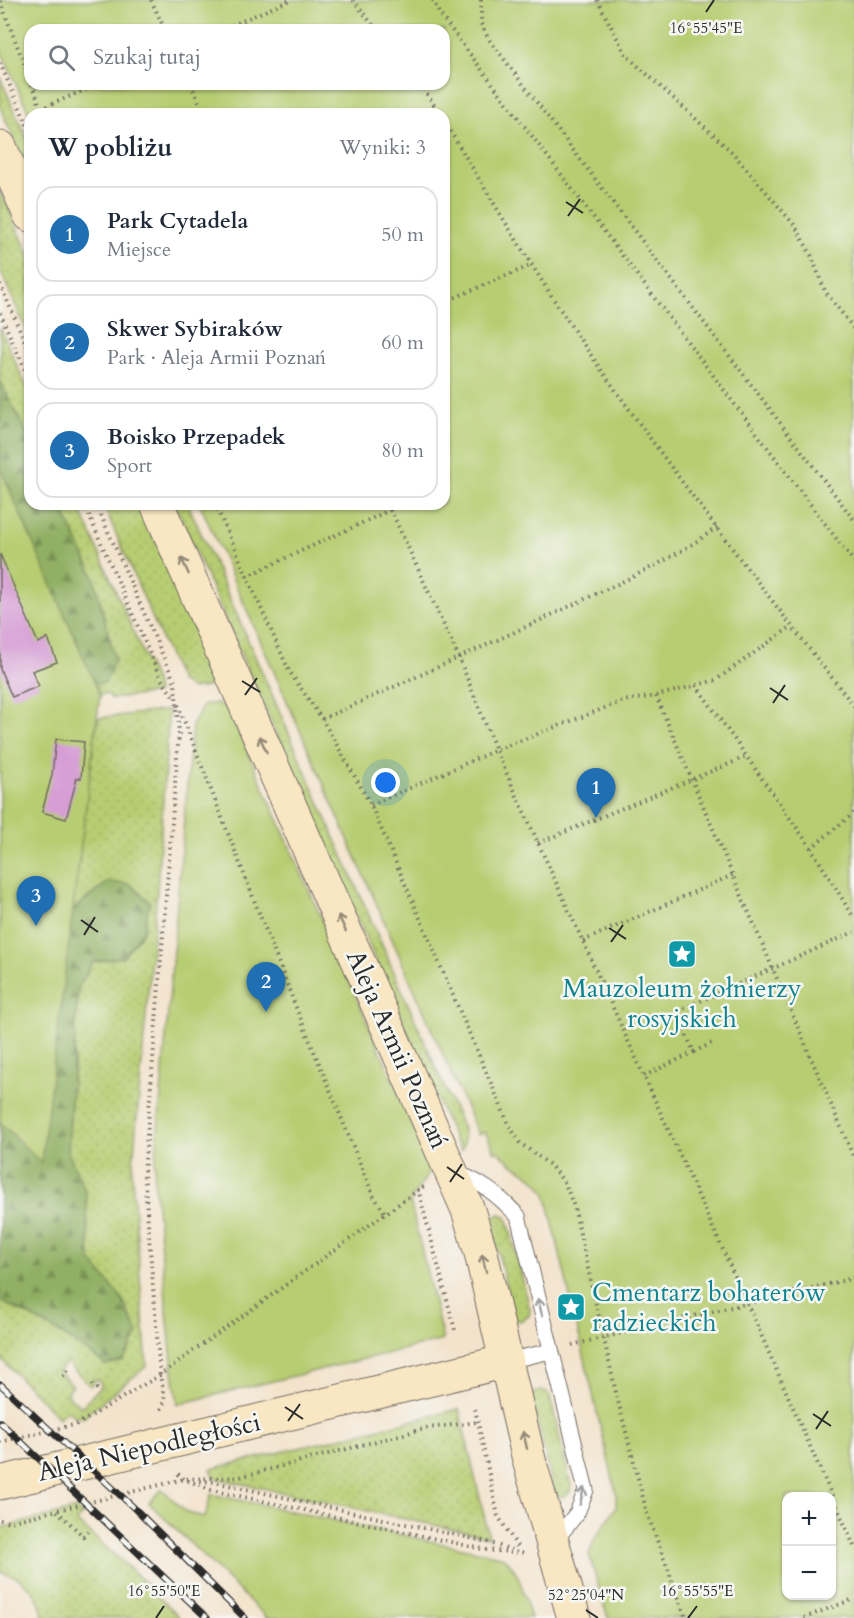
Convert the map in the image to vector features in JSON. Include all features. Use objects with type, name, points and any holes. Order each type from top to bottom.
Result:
[{"type":"street","points":[[0,147],[24,201]]},
{"type":"street","name":"Aleja Armii Poznań","points":[[161,510],[468,1210],[482,1253],[529,1460],[537,1549],[574,1618]]},
{"type":"street","name":"Aleja Niepodległości","points":[[0,1483],[507,1361]]},
{"type":"lane","points":[[452,1171],[472,1178],[498,1195],[518,1216],[586,1490],[577,1513],[537,1549]]},
{"type":"lane","points":[[507,1361],[551,1351]]},
{"type":"path","points":[[0,0],[24,63]]},
{"type":"path","points":[[151,0],[162,24]]},
{"type":"path","points":[[235,24],[290,0]]},
{"type":"path","points":[[353,0],[372,24]]},
{"type":"path","points":[[433,0],[447,24]]},
{"type":"path","points":[[482,0],[481,24],[488,38],[854,520]]},
{"type":"path","points":[[597,0],[626,55],[732,152],[796,227],[811,255],[825,291],[854,329]]},
{"type":"path","points":[[450,28],[854,562]]},
{"type":"path","points":[[0,63],[24,117]]},
{"type":"path","points":[[34,90],[41,108]]},
{"type":"path","points":[[48,108],[86,90]]},
{"type":"path","points":[[193,90],[201,108]]},
{"type":"path","points":[[424,90],[436,108]]},
{"type":"path","points":[[450,131],[532,265],[602,371],[717,527],[854,706]]},
{"type":"path","points":[[450,299],[532,265]]},
{"type":"path","points":[[0,284],[24,339]]},
{"type":"path","points":[[0,313],[24,367]]},
{"type":"path","points":[[87,510],[160,679],[176,700],[302,1022],[373,1195],[385,1213]]},
{"type":"path","points":[[99,510],[175,683],[179,733],[144,1173],[160,1375],[165,1400]]},
{"type":"path","points":[[218,510],[289,671],[322,719],[371,805],[509,1125],[520,1143],[550,1165],[565,1183],[574,1207],[647,1513],[686,1618]]},
{"type":"path","points":[[247,576],[390,510],[459,658],[496,750],[747,1303],[854,1546]]},
{"type":"path","points":[[322,719],[639,574],[692,546],[717,527]]},
{"type":"path","points":[[371,805],[496,750],[623,701],[656,696],[716,680],[792,626]]},
{"type":"path","points":[[696,685],[810,848],[854,918]]},
{"type":"path","points":[[656,696],[854,1158]]},
{"type":"path","points":[[538,843],[746,757]]},
{"type":"path","points":[[810,848],[854,813]]},
{"type":"path","points":[[583,941],[733,875]]},
{"type":"path","points":[[694,1052],[676,1012],[854,932]]},
{"type":"path","points":[[644,1076],[714,1042]]},
{"type":"path","points":[[0,1442],[78,1424],[160,1375],[418,1189],[456,1334]]},
{"type":"path","points":[[572,1345],[854,1278]]},
{"type":"path","points":[[63,1376],[71,1367]]},
{"type":"path","points":[[92,1384],[98,1390]]},
{"type":"path","points":[[475,1409],[498,1516],[537,1549]]},
{"type":"path","points":[[0,1520],[9,1522],[184,1479],[240,1477],[427,1428],[478,1422]]},
{"type":"path","points":[[184,1479],[214,1482],[477,1539],[537,1549]]},
{"type":"path","points":[[184,1479],[212,1490],[246,1498],[487,1550],[537,1549]]},
{"type":"path","points":[[56,1511],[83,1536],[92,1528]]},
{"type":"path","points":[[525,1563],[537,1549]]},
{"type":"path","points":[[804,1618],[854,1599]]},
{"type":"green space","points":[[0,0],[854,0],[854,1618],[608,1618],[589,1555],[594,1540],[616,1507],[616,1493],[546,1194],[530,1175],[498,1151],[495,1152],[485,1132],[478,1134],[203,510],[450,510],[450,108],[26,108],[0,48]]},
{"type":"green space","points":[[0,77],[24,132],[24,162],[0,107]]},
{"type":"green space","points":[[0,189],[24,243],[24,324],[0,270]]},
{"type":"green space","points":[[0,327],[24,381],[24,510],[81,510],[155,681],[157,693],[112,699],[107,694],[100,695],[0,571]]},
{"type":"green space","points":[[0,381],[24,428],[24,510],[63,510],[94,577],[115,660],[105,683],[78,683],[0,557]]},
{"type":"green space","points":[[0,468],[100,695],[41,1163],[0,1122]]},
{"type":"green space","points":[[106,510],[142,510],[213,673],[207,687],[192,689],[180,681]]},
{"type":"green space","points":[[178,510],[191,510],[463,1129],[464,1143],[461,1151]]},
{"type":"green space","points":[[216,703],[229,709],[431,1170],[410,1201],[443,1340],[178,1404],[154,1178],[192,726],[203,705]]},
{"type":"green space","points":[[169,710],[157,890],[132,1175],[147,1366],[82,1418],[67,1410],[59,1418],[0,1358],[0,909],[96,730],[98,718]],"holes":[[[67,1362],[90,1386],[97,1379],[102,1385],[81,1407],[66,1393],[73,1386],[58,1371]]]},
{"type":"green space","points":[[108,882],[130,884],[150,902],[143,932],[123,957],[93,962],[78,989],[68,1152],[86,1193],[90,1259],[122,1299],[138,1334],[123,1361],[105,1365],[54,1330],[0,1301],[0,1097],[57,922]]},
{"type":"green space","points":[[500,1214],[508,1221],[530,1310],[529,1316],[520,1321],[516,1320],[513,1315],[491,1224],[492,1218]]},
{"type":"green space","points":[[542,1390],[550,1397],[571,1486],[570,1492],[562,1497],[554,1491],[532,1400],[533,1394]]},
{"type":"green space","points":[[459,1409],[489,1537],[215,1478],[211,1469]]},
{"type":"green space","points":[[162,1489],[187,1513],[205,1517],[211,1494],[500,1556],[513,1567],[517,1575],[531,1618],[267,1618],[149,1503]]},
{"type":"green space","points":[[76,1509],[82,1515],[76,1521],[133,1571],[180,1618],[43,1618],[39,1601],[30,1588],[17,1578],[0,1572],[0,1528]]},
{"type":"building","points":[[0,554],[38,643],[48,638],[57,662],[32,671],[39,686],[12,697],[0,669]]},
{"type":"building","points":[[56,739],[84,742],[81,778],[77,778],[66,819],[42,812],[52,775]]},
{"type":"railway","points":[[0,1384],[132,1506],[245,1618]]},
{"type":"railway","points":[[0,1422],[207,1618]]},
{"type":"place","name":"Park Cytadela","points":[[596,818]]},
{"type":"place","name":"Boisko Przepadek","points":[[36,926]]},
{"type":"place","name":"Mauzoleum żołnierzy rosyjskich","points":[[682,954]]},
{"type":"place","name":"Skwer Sybiraków","points":[[266,1012]]},
{"type":"place","name":"Cmentarz bohaterów radzieckich","points":[[571,1307]]}]
